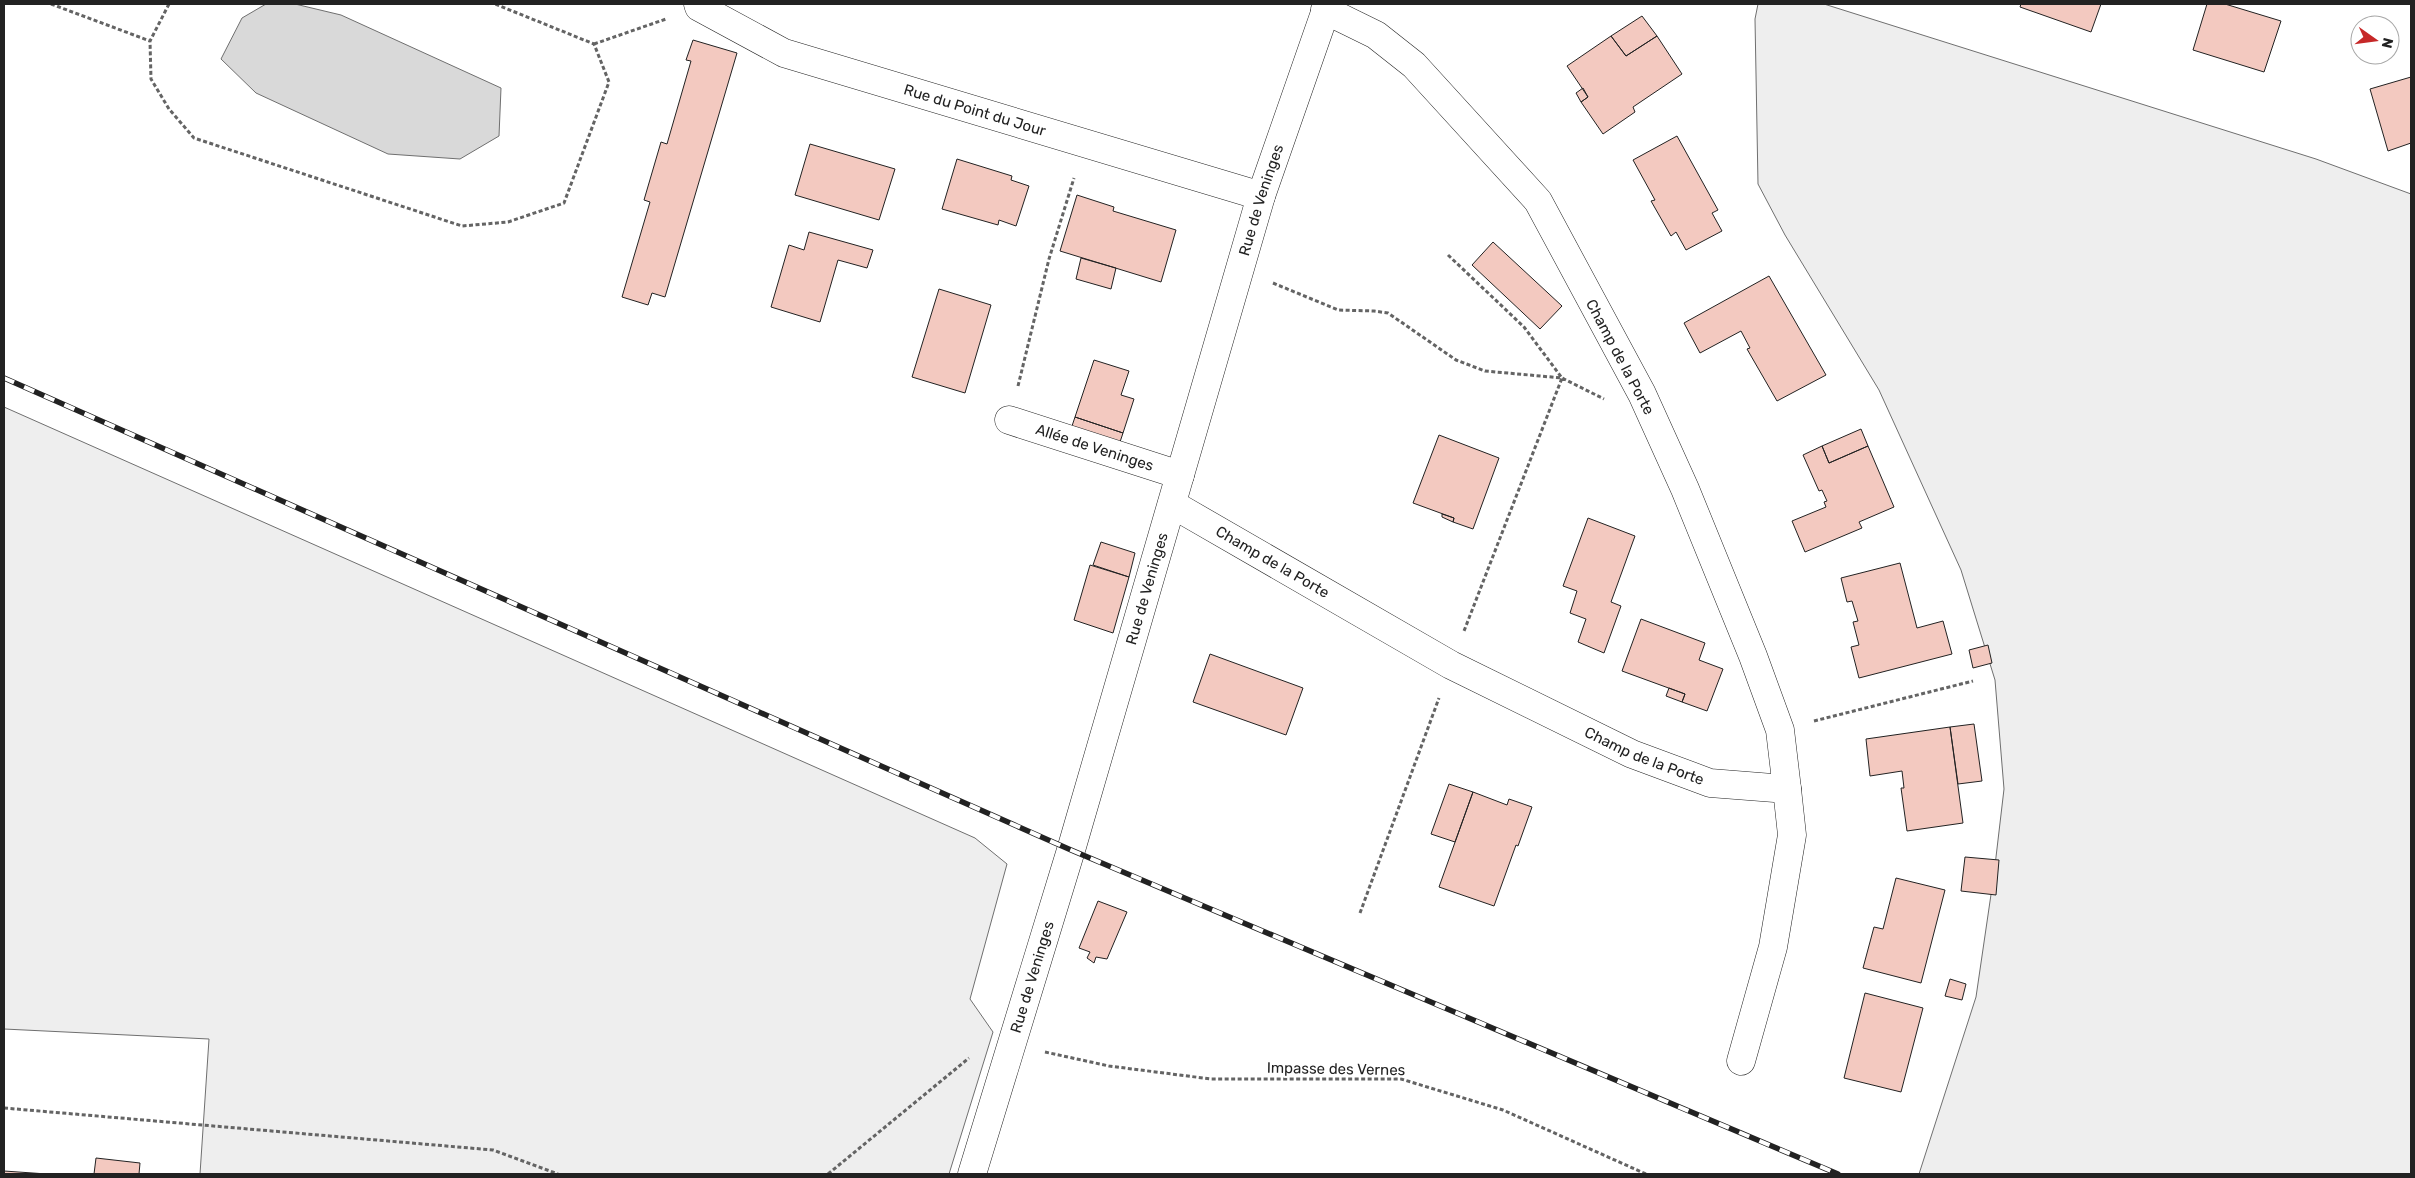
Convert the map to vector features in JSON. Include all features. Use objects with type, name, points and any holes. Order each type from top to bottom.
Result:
[{"type":"street","name":"Rue du Point du Jour","points":[[699,5],[784,53],[1262,196]]},
{"type":"street","name":"Rue de Veninges","points":[[972,1174],[1071,850],[1262,196],[1327,7]]},
{"type":"street","name":"Champ de la Porte","points":[[1327,7],[1376,35],[1414,65],[1538,201],[1642,394],[1685,489],[1753,656],[1780,730],[1792,835],[1773,947],[1741,1061]]},
{"type":"street","name":"Allée de Veninges","points":[[1009,420],[1180,475]]},
{"type":"street","name":"Champ de la Porte","points":[[1172,504],[1451,664],[1632,754],[1710,783],[1786,789]]},
{"type":"path","points":[[51,4],[150,40]]},
{"type":"path","points":[[169,4],[150,40],[150,79],[169,109],[194,138],[462,226],[508,222],[564,203],[609,82],[594,44]]},
{"type":"path","points":[[495,4],[594,44],[699,5]]},
{"type":"path","points":[[1009,420],[1049,259],[1084,144]]},
{"type":"path","points":[[1448,255],[1524,327],[1562,378]]},
{"type":"path","points":[[1240,270],[1338,310],[1388,313],[1456,360],[1485,371],[1562,378],[1612,403],[1625,406],[1642,394]]},
{"type":"path","points":[[1360,913],[1451,664],[1562,378]]},
{"type":"path","points":[[1780,730],[1973,681]]},
{"type":"path","points":[[828,1174],[968,1058],[1011,1044]]},
{"type":"path","name":"Impasse des Vernes","points":[[1011,1044],[1109,1066],[1211,1079],[1402,1079],[1503,1110],[1646,1174]]},
{"type":"path","points":[[4,1108],[493,1150],[558,1174]]},
{"type":"shaded area","points":[[266,4],[295,4],[341,15],[501,88],[499,136],[460,159],[388,154],[256,93],[221,59],[242,18]]},
{"type":"shaded area","points":[[1758,4],[1824,4],[2316,159],[2411,194],[2411,1174],[1919,1174],[1976,997],[2004,789],[1995,680],[1961,570],[1879,390],[1785,235],[1758,184],[1755,19]]},
{"type":"shaded area","points":[[4,407],[975,838],[1007,864],[970,999],[993,1032],[949,1174],[200,1174],[209,1039],[4,1029]]},
{"type":"building","points":[[2021,4],[2101,4],[2091,32],[2020,7]]},
{"type":"building","points":[[2207,4],[2225,4],[2281,21],[2264,72],[2193,50]]},
{"type":"building","points":[[1642,16],[1657,36],[1626,56],[1611,36]]},
{"type":"building","points":[[1611,36],[1626,56],[1657,36],[1682,74],[1633,107],[1635,112],[1603,134],[1581,102],[1588,97],[1567,66]]},
{"type":"building","points":[[693,40],[737,53],[665,297],[652,293],[648,305],[622,297],[650,202],[644,200],[661,142],[667,144],[691,61],[686,60]]},
{"type":"building","points":[[2411,77],[2411,143],[2388,151],[2370,89]]},
{"type":"building","points":[[1583,88],[1588,97],[1581,102],[1576,93]]},
{"type":"building","points":[[1677,136],[1718,210],[1712,213],[1722,231],[1686,250],[1676,232],[1671,236],[1651,201],[1655,200],[1633,160]]},
{"type":"building","points":[[810,144],[895,169],[879,220],[795,195]]},
{"type":"building","points":[[957,159],[1012,176],[1011,180],[1029,186],[1016,226],[999,220],[998,225],[942,209]]},
{"type":"building","points":[[1077,195],[1114,207],[1113,211],[1176,230],[1161,282],[1060,251]]},
{"type":"building","points":[[809,232],[873,250],[867,268],[838,260],[820,322],[771,307],[789,245],[804,250]]},
{"type":"building","points":[[1493,242],[1562,306],[1540,329],[1472,265]]},
{"type":"building","points":[[1081,258],[1116,268],[1111,289],[1076,279]]},
{"type":"building","points":[[1769,276],[1826,375],[1777,401],[1747,349],[1750,348],[1741,331],[1700,353],[1684,323]]},
{"type":"building","points":[[939,289],[991,305],[965,393],[912,377]]},
{"type":"building","points":[[1094,360],[1129,371],[1121,395],[1134,399],[1123,433],[1075,417]]},
{"type":"building","points":[[1075,417],[1123,433],[1120,442],[1072,426]]},
{"type":"building","points":[[1861,429],[1868,446],[1829,463],[1822,446]]},
{"type":"building","points":[[1439,435],[1499,458],[1473,529],[1453,522],[1454,518],[1413,503]]},
{"type":"building","points":[[1822,446],[1829,463],[1868,446],[1894,507],[1859,522],[1862,528],[1805,552],[1792,521],[1826,507],[1824,502],[1827,501],[1822,490],[1819,491],[1803,455]]},
{"type":"building","points":[[1442,514],[1454,518],[1453,522],[1442,517]]},
{"type":"building","points":[[1588,518],[1635,536],[1611,602],[1621,606],[1604,653],[1578,642],[1586,619],[1570,613],[1577,591],[1563,586]]},
{"type":"building","points":[[1101,542],[1135,553],[1129,577],[1093,565]]},
{"type":"building","points":[[1900,563],[1917,628],[1943,621],[1952,654],[1859,678],[1851,647],[1859,645],[1853,622],[1858,621],[1852,601],[1847,602],[1841,578]]},
{"type":"building","points":[[1090,565],[1129,577],[1113,633],[1074,620]]},
{"type":"building","points":[[1641,619],[1705,643],[1699,660],[1723,669],[1707,711],[1682,702],[1685,694],[1622,671]]},
{"type":"building","points":[[1988,645],[1992,663],[1973,668],[1969,650]]},
{"type":"building","points":[[1210,654],[1303,688],[1286,735],[1193,702]]},
{"type":"building","points":[[1669,688],[1685,694],[1682,702],[1666,696]]},
{"type":"building","points":[[1974,724],[1982,781],[1958,784],[1950,727]]},
{"type":"building","points":[[1950,727],[1963,823],[1907,831],[1901,788],[1904,788],[1902,771],[1870,776],[1866,739]]},
{"type":"building","points":[[1449,784],[1473,792],[1455,842],[1431,834]]},
{"type":"building","points":[[1473,792],[1507,805],[1509,799],[1532,807],[1494,906],[1439,887]]},
{"type":"building","points":[[1965,857],[1999,860],[1996,895],[1961,891]]},
{"type":"building","points":[[1896,878],[1945,890],[1921,983],[1863,968],[1874,927],[1883,929]]},
{"type":"building","points":[[1098,901],[1127,912],[1107,959],[1096,957],[1094,963],[1087,958],[1090,952],[1079,948]]},
{"type":"building","points":[[1950,979],[1966,984],[1962,1000],[1945,996]]},
{"type":"building","points":[[1865,993],[1923,1008],[1901,1092],[1844,1078]]},
{"type":"building","points":[[96,1158],[140,1163],[139,1174],[94,1174]]},
{"type":"building","points":[[4,1171],[47,1174],[4,1174]]},
{"type":"railway","points":[[4,378],[1071,850],[1838,1174]]}]
